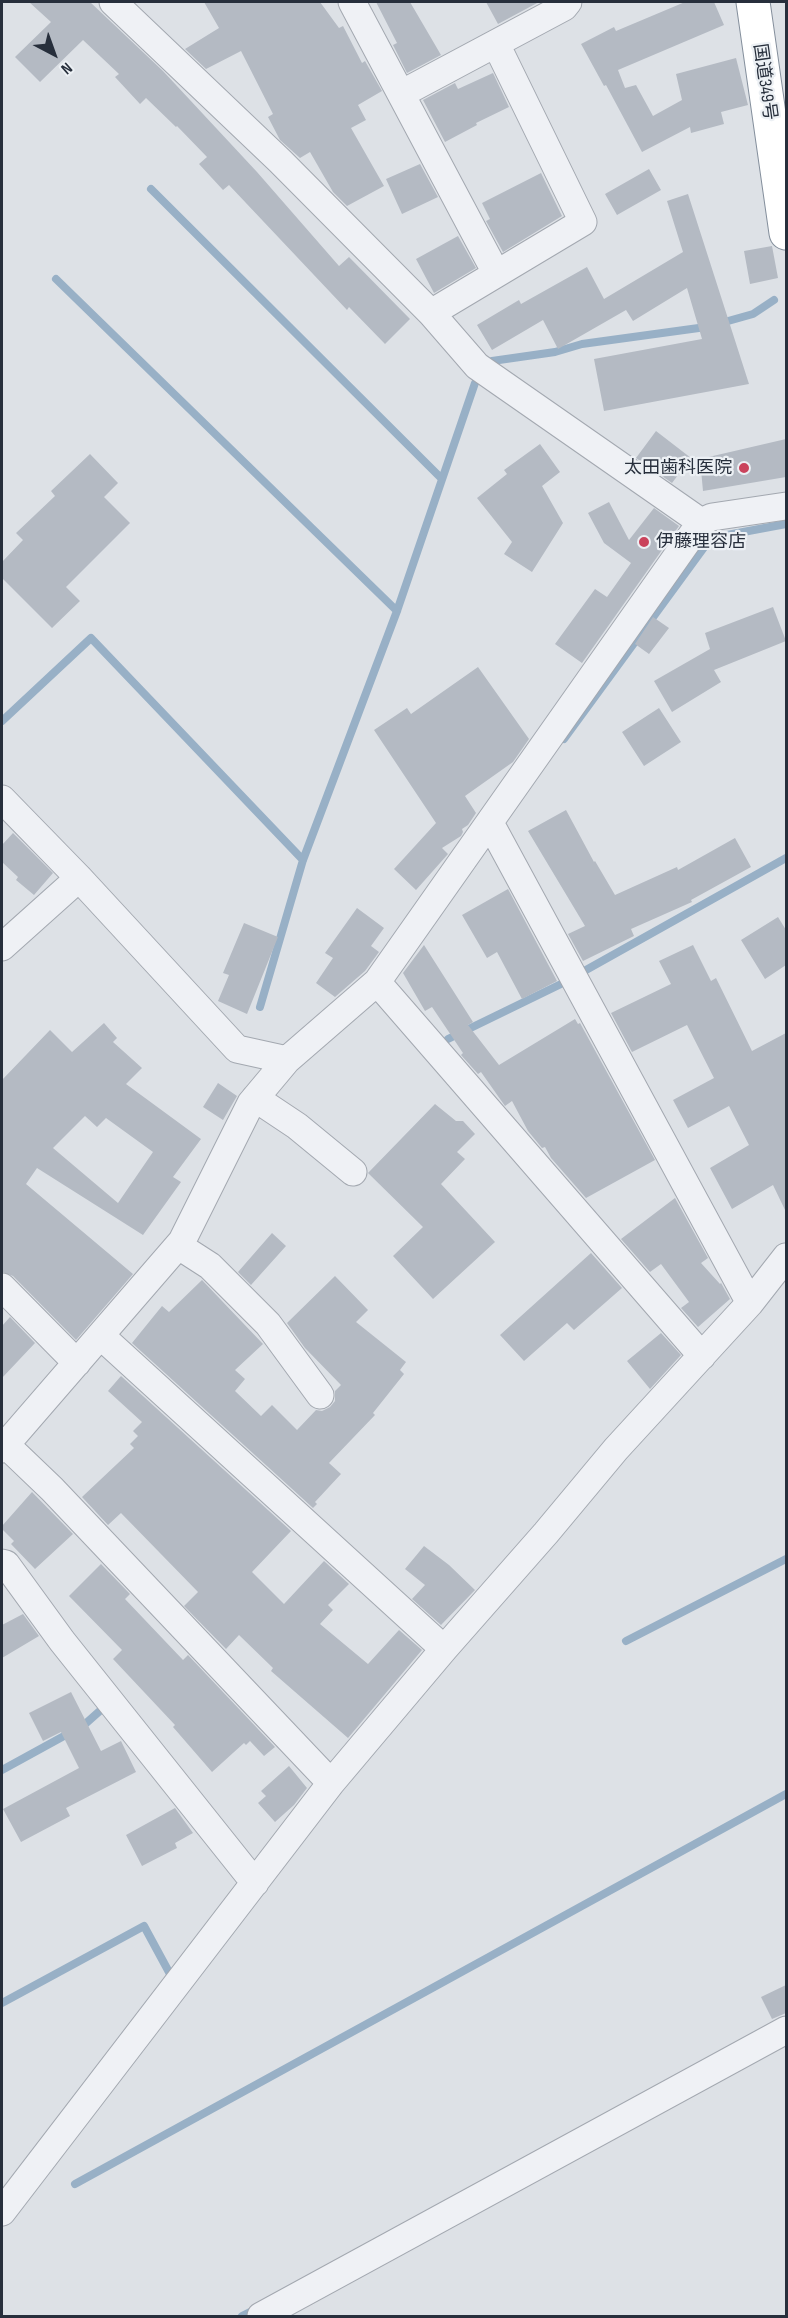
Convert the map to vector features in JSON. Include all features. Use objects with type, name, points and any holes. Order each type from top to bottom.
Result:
[{"type":"highway","name":"国道349号","points":[[753,2],[777,115],[786,233]]},
{"type":"street","points":[[352,2],[496,273]]},
{"type":"street","points":[[401,94],[564,7],[568,2]]},
{"type":"street","points":[[126,5],[430,313],[477,366],[701,522]]},
{"type":"street","points":[[430,313],[583,222],[496,44]]},
{"type":"street","points":[[331,1783],[52,1489],[4,1447],[179,1246],[255,1098],[287,1060],[377,982],[701,522],[712,517],[786,507]]},
{"type":"street","points":[[2,799],[79,878],[237,1049],[287,1060]]},
{"type":"street","points":[[490,823],[750,1303]]},
{"type":"street","points":[[2,947],[79,878]]},
{"type":"street","points":[[377,982],[702,1356]]},
{"type":"street","points":[[255,1098],[297,1126],[353,1172]]},
{"type":"street","points":[[179,1246],[210,1266],[268,1324],[320,1395]]},
{"type":"street","points":[[2,2212],[331,1783],[616,1449],[750,1303],[786,1257]]},
{"type":"street","points":[[2,1287],[77,1363]]},
{"type":"street","points":[[101,1336],[444,1648]]},
{"type":"street","points":[[3,1562],[62,1641],[255,1883]]},
{"type":"street","points":[[261,2316],[786,2030]]},
{"type":"building","points":[[29,2],[90,2],[163,71],[257,172],[339,266],[349,257],[410,319],[385,344],[349,307],[347,310],[229,185],[223,190],[199,164],[207,157],[146,98],[140,104],[115,77],[119,74],[83,40],[40,82],[15,57],[51,22]]},
{"type":"building","points":[[204,2],[320,2],[339,28],[343,26],[362,63],[365,61],[382,91],[358,105],[366,120],[351,128],[384,186],[347,206],[333,192],[310,152],[300,158],[280,140],[268,117],[273,114],[241,51],[206,69],[185,49],[219,28]]},
{"type":"building","points":[[376,2],[410,2],[441,55],[407,73],[393,45],[397,43]]},
{"type":"building","points":[[486,2],[539,2],[498,24]]},
{"type":"building","points":[[685,2],[714,2],[724,25],[618,70],[625,88],[636,85],[653,116],[682,100],[676,74],[736,58],[748,105],[721,112],[724,124],[691,133],[690,127],[642,152],[581,44],[614,27],[616,31]]},
{"type":"building","points":[[493,73],[509,107],[445,142],[423,100],[455,83],[458,89]]},
{"type":"building","points":[[420,164],[438,197],[402,214],[386,179]]},
{"type":"building","points":[[649,169],[661,190],[617,215],[605,194]]},
{"type":"building","points":[[541,173],[562,216],[503,252],[486,221],[490,219],[482,203]]},
{"type":"building","points":[[688,194],[749,384],[604,411],[594,359],[702,339],[687,288],[633,321],[626,310],[558,349],[543,320],[492,350],[477,325],[519,300],[521,304],[587,267],[604,299],[683,252],[667,201]]},
{"type":"building","points":[[458,236],[476,268],[434,293],[416,259]]},
{"type":"building","points":[[772,246],[778,278],[750,284],[744,251]]},
{"type":"building","points":[[656,431],[691,458],[672,483],[636,458]]},
{"type":"building","name":"太田歯科医院","points":[[786,439],[786,477],[703,491],[700,459]]},
{"type":"building","points":[[540,444],[560,472],[542,486],[563,523],[532,572],[504,554],[512,542],[477,498],[507,474],[504,470]]},
{"type":"building","points":[[90,454],[118,483],[104,497],[130,523],[66,587],[80,601],[52,628],[2,578],[2,562],[23,540],[16,533],[55,496],[51,491]]},
{"type":"building","points":[[609,502],[629,540],[654,508],[679,526],[582,663],[555,644],[595,589],[607,597],[631,563],[604,543],[588,513]]},
{"type":"building","points":[[773,607],[786,641],[714,670],[721,682],[672,712],[654,681],[710,649],[705,633]]},
{"type":"building","points":[[653,617],[669,628],[649,654],[635,644]]},
{"type":"building","points":[[478,667],[529,739],[513,762],[465,796],[476,813],[468,825],[462,829],[461,836],[442,848],[448,854],[416,890],[394,869],[436,823],[374,730],[407,708],[411,714]]},
{"type":"building","points":[[659,708],[681,742],[644,766],[622,732]]},
{"type":"building","points":[[566,810],[615,895],[677,867],[678,870],[735,838],[751,867],[691,900],[692,902],[631,929],[634,936],[583,961],[568,934],[585,926],[528,831]]},
{"type":"building","points":[[13,833],[53,873],[34,895],[16,880],[18,877],[2,862],[2,845]]},
{"type":"building","points":[[508,889],[557,981],[522,999],[497,952],[487,958],[462,915]]},
{"type":"building","points":[[357,908],[384,928],[371,946],[379,952],[365,971],[335,997],[316,983],[333,958],[325,953]]},
{"type":"building","points":[[778,917],[786,930],[786,965],[765,979],[741,940]]},
{"type":"building","points":[[244,923],[278,937],[247,1014],[218,1001],[229,975],[223,973]]},
{"type":"building","points":[[424,945],[473,1022],[468,1025],[499,1065],[575,1019],[578,1024],[580,1023],[655,1160],[586,1198],[551,1158],[545,1147],[542,1148],[528,1131],[512,1101],[505,1106],[481,1072],[478,1074],[461,1055],[463,1053],[432,1007],[425,1011],[403,973]]},
{"type":"building","points":[[693,945],[711,981],[716,978],[752,1051],[786,1033],[786,1212],[773,1185],[732,1209],[710,1168],[749,1145],[729,1106],[688,1128],[673,1100],[714,1078],[687,1025],[632,1052],[611,1013],[671,984],[659,961]]},
{"type":"building","points":[[104,1023],[117,1038],[113,1042],[142,1068],[126,1084],[201,1139],[173,1177],[181,1182],[143,1235],[37,1168],[26,1184],[133,1274],[76,1340],[13,1276],[2,1272],[2,1080],[50,1030],[72,1052]],"holes":[[[85,1116],[97,1127],[106,1118],[153,1152],[118,1203],[53,1148]]]},
{"type":"building","points":[[218,1083],[237,1096],[223,1120],[203,1107]]},
{"type":"building","points":[[435,1104],[456,1121],[463,1121],[475,1134],[457,1152],[465,1159],[441,1184],[495,1242],[433,1299],[393,1256],[423,1227],[368,1173]]},
{"type":"building","points":[[675,1198],[708,1258],[701,1263],[721,1283],[730,1299],[698,1327],[681,1308],[689,1302],[661,1264],[650,1272],[621,1239]]},
{"type":"building","points":[[272,1233],[286,1246],[251,1285],[238,1272]]},
{"type":"building","points":[[591,1253],[622,1288],[574,1330],[567,1323],[524,1361],[500,1335]]},
{"type":"building","points":[[335,1276],[368,1310],[356,1322],[406,1362],[400,1370],[404,1374],[373,1413],[375,1415],[329,1463],[341,1474],[315,1502],[317,1504],[313,1508],[132,1343],[162,1306],[169,1312],[202,1280],[263,1344],[235,1370],[245,1379],[235,1391],[261,1416],[272,1405],[297,1430],[316,1410],[322,1411],[330,1407],[335,1401],[335,1391],[341,1385],[305,1348],[287,1323]]},
{"type":"building","points":[[10,1317],[35,1343],[2,1378],[2,1326]]},
{"type":"building","points":[[661,1333],[681,1355],[650,1389],[627,1361]]},
{"type":"building","points":[[121,1376],[291,1531],[252,1572],[284,1604],[324,1561],[349,1584],[328,1605],[333,1610],[320,1624],[368,1664],[399,1630],[422,1650],[348,1738],[271,1671],[273,1668],[239,1635],[226,1649],[184,1606],[198,1592],[121,1513],[108,1525],[82,1497],[134,1448],[130,1444],[138,1436],[133,1431],[142,1422],[108,1391]]},
{"type":"building","points":[[32,1492],[73,1534],[35,1569],[11,1544],[14,1541],[2,1529],[2,1526]]},
{"type":"building","points":[[424,1546],[449,1565],[475,1590],[441,1625],[412,1599],[425,1585],[405,1569]]},
{"type":"building","points":[[101,1564],[130,1594],[125,1599],[183,1660],[188,1655],[275,1747],[264,1756],[250,1741],[246,1745],[244,1743],[212,1772],[173,1727],[175,1725],[113,1659],[122,1650],[69,1596]]},
{"type":"building","points":[[23,1614],[39,1636],[2,1658],[2,1625]]},
{"type":"building","points":[[71,1692],[101,1751],[121,1741],[136,1772],[66,1808],[70,1816],[21,1842],[3,1809],[79,1768],[61,1732],[43,1741],[29,1713]]},
{"type":"building","points":[[289,1766],[307,1788],[294,1805],[275,1822],[258,1803],[266,1796],[261,1791]]},
{"type":"building","points":[[175,1808],[193,1833],[175,1843],[177,1848],[142,1866],[126,1835]]},
{"type":"building","points":[[786,1985],[786,2013],[772,2019],[761,1997]]},
{"type":"waterway","points":[[151,189],[442,479]]},
{"type":"waterway","points":[[56,279],[397,611]]},
{"type":"waterway","points":[[721,323],[753,314],[774,300]]},
{"type":"waterway","points":[[492,361],[555,352],[582,344],[706,327]]},
{"type":"waterway","points":[[260,1007],[303,860],[397,611],[475,383]]},
{"type":"waterway","points":[[564,739],[711,538],[786,524]]},
{"type":"waterway","points":[[2,721],[91,638],[303,860]]},
{"type":"waterway","points":[[448,1039],[561,984],[786,858]]},
{"type":"waterway","points":[[626,1641],[786,1559]]},
{"type":"waterway","points":[[2,1770],[84,1725],[102,1709]]},
{"type":"waterway","points":[[75,2184],[786,1794]]},
{"type":"waterway","points":[[2,2003],[144,1926],[170,1974]]},
{"type":"waterway","points":[[242,2316],[256,2309]]},
{"type":"place","name":"太田歯科医院","points":[[744,468]]},
{"type":"place","name":"伊藤理容店","points":[[644,542]]}]
